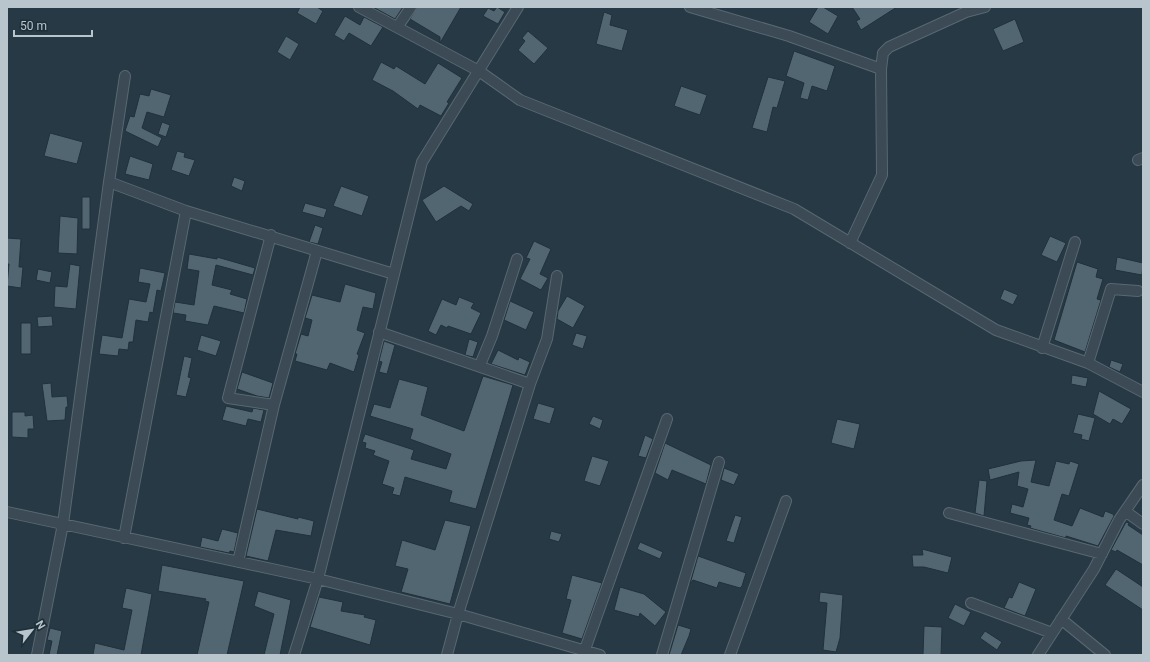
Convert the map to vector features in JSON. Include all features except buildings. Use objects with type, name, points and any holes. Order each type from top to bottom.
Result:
[{"type":"street","points":[[359,7],[398,26],[479,71],[520,100],[571,122],[794,208],[996,330],[1042,348],[1088,363],[1143,392]]},
{"type":"street","points":[[398,26],[410,7]]},
{"type":"street","points":[[294,655],[318,579],[422,162],[518,7]]},
{"type":"street","points":[[690,7],[789,36],[881,69]]},
{"type":"street","points":[[850,243],[882,175],[881,69],[883,53],[889,47],[966,12],[985,7]]},
{"type":"street","points":[[37,655],[63,524],[109,182],[125,76]]},
{"type":"street","points":[[109,182],[186,211],[271,235],[317,251],[394,274]]},
{"type":"street","points":[[124,538],[186,211]]},
{"type":"street","points":[[271,235],[228,398],[274,406]]},
{"type":"street","points":[[1042,348],[1076,242]]},
{"type":"street","points":[[238,562],[274,406],[317,251]]},
{"type":"street","points":[[480,365],[492,336],[517,259]]},
{"type":"street","points":[[447,655],[458,614],[530,384],[547,339],[557,276]]},
{"type":"street","points":[[1088,363],[1111,289],[1138,291]]},
{"type":"street","points":[[379,332],[480,365],[530,384]]},
{"type":"street","points":[[584,653],[667,419]]},
{"type":"street","points":[[662,655],[719,462]]},
{"type":"street","points":[[1038,655],[1094,569],[1125,511],[1143,485]]},
{"type":"street","points":[[730,655],[786,501]]},
{"type":"street","points":[[1125,511],[1143,524]]},
{"type":"street","points":[[7,512],[318,579],[458,614],[584,653],[600,655]]},
{"type":"street","points":[[950,513],[1102,554]]},
{"type":"street","points":[[971,603],[1052,633]]},
{"type":"street","points":[[1062,619],[1105,655]]}]
